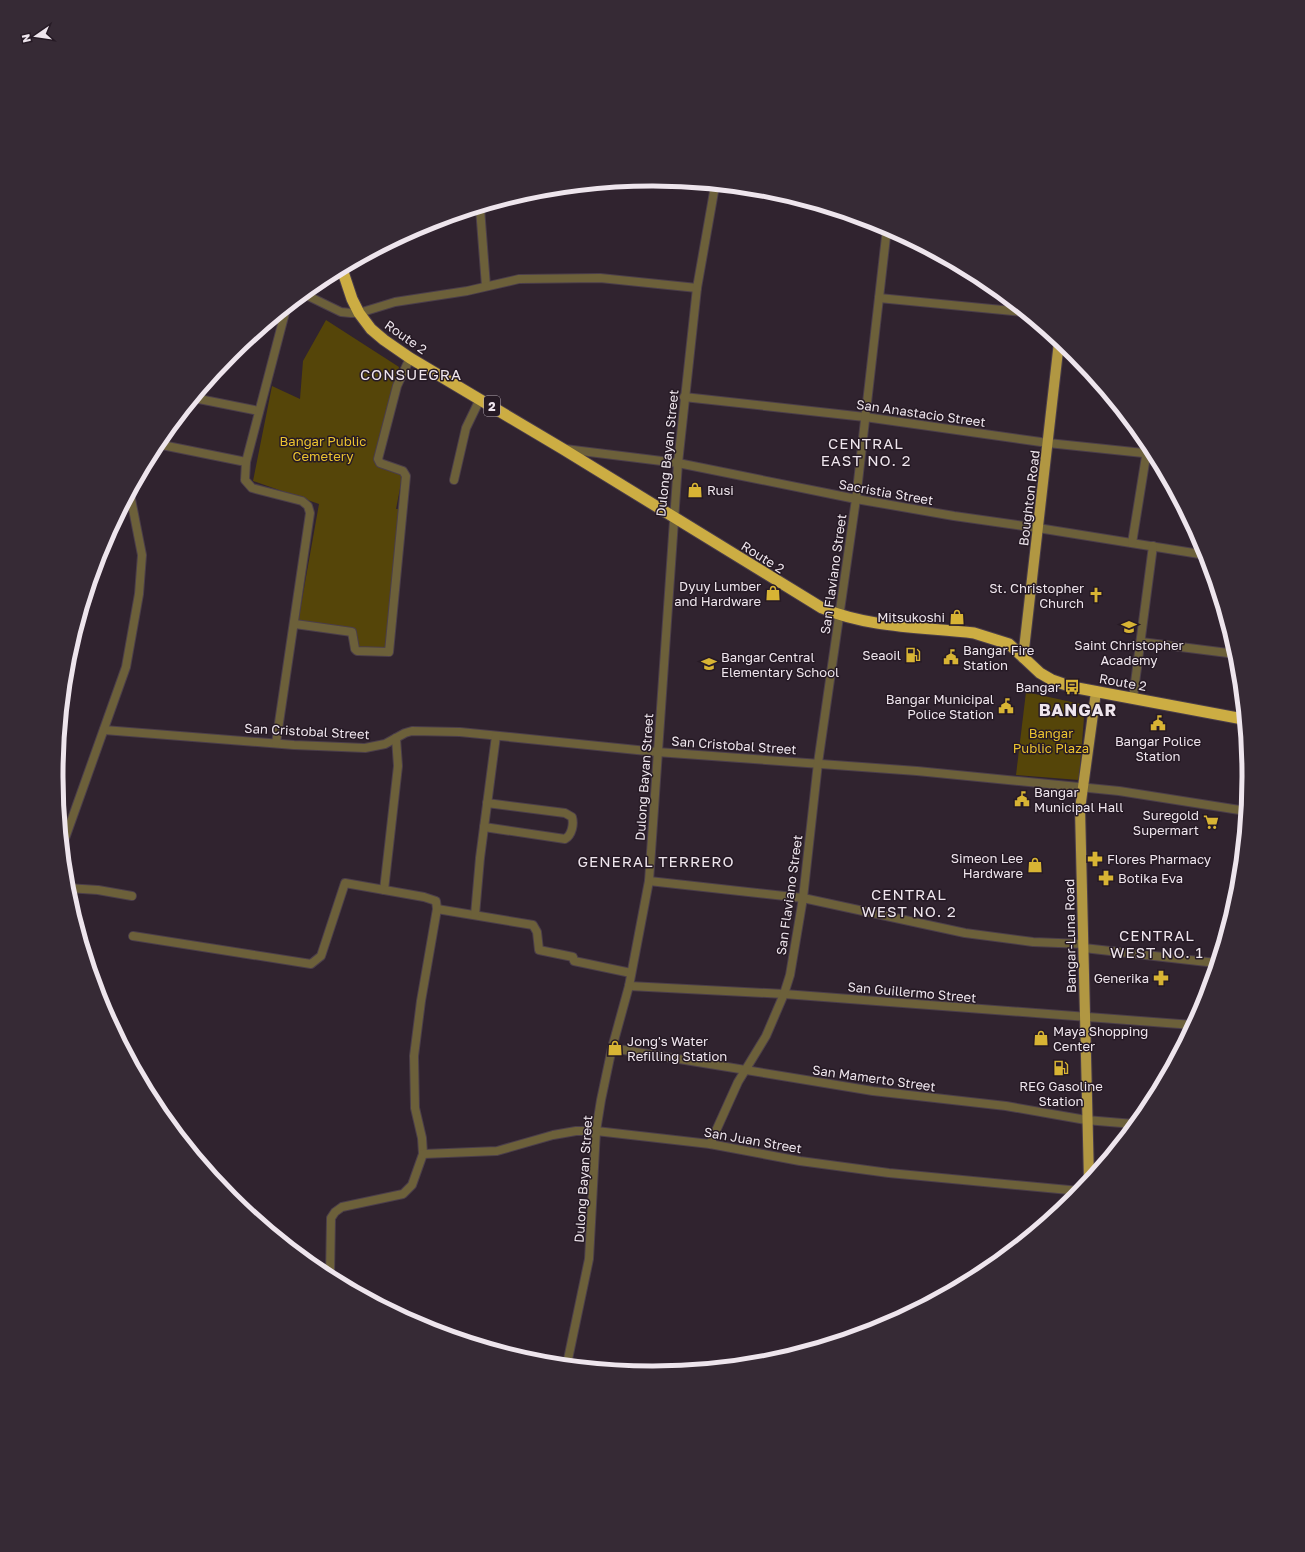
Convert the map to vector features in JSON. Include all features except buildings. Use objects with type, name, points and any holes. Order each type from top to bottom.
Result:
[{"type":"highway","name":"Route 2","points":[[344,274],[358,313],[371,329],[410,358],[673,516],[806,600],[839,615],[877,623],[974,633],[987,636],[1009,644],[1040,673],[1052,680],[1096,692],[1239,718]]},
{"type":"main road","name":"Boughton Road","points":[[1023,658],[1058,349]]},
{"type":"main road","name":"Bangar-Luna Road","points":[[1089,1173],[1086,1120],[1084,946],[1080,809],[1096,692]]},
{"type":"street","name":"Dulong Bayan Street","points":[[568,1359],[589,1259],[596,1131],[612,1048],[629,986],[649,881],[673,516],[684,397],[697,288],[714,190]]},
{"type":"street","points":[[480,213],[486,286]]},
{"type":"street","name":"San Flaviano Street","points":[[710,1144],[744,1070],[766,1036],[784,994],[790,975],[803,898],[818,763],[856,499],[886,235]]},
{"type":"street","points":[[310,297],[341,312],[358,313],[395,302],[486,286],[513,279],[563,277],[600,278],[697,288]]},
{"type":"street","points":[[879,298],[1015,311]]},
{"type":"street","points":[[276,743],[310,521],[309,509],[302,501],[250,487],[245,480],[246,462],[284,316]]},
{"type":"street","points":[[295,624],[352,632],[355,650],[357,652],[389,652],[406,476],[403,471],[380,463],[378,459],[397,386],[410,358]]},
{"type":"street","name":"San Anastacio Street","points":[[684,397],[865,417],[1048,443],[1146,453]]},
{"type":"street","points":[[199,399],[259,411]]},
{"type":"street","points":[[454,480],[466,428],[480,399]]},
{"type":"street","points":[[164,445],[246,462]]},
{"type":"street","name":"Sacristia Street","points":[[563,449],[678,463],[856,499],[954,516],[1198,554]]},
{"type":"street","points":[[1132,543],[1149,458]]},
{"type":"street","points":[[66,835],[126,667],[141,579],[142,555],[131,501]]},
{"type":"street","points":[[1132,698],[1141,642],[1153,546]]},
{"type":"street","points":[[1141,642],[1229,653]]},
{"type":"street","name":"San Cristobal Street","points":[[104,730],[365,748],[385,744],[406,732],[422,730],[657,752],[818,763],[1082,787],[1241,810]]},
{"type":"street","points":[[475,915],[484,827],[496,736]]},
{"type":"street","points":[[384,890],[398,766],[396,738]]},
{"type":"street","points":[[484,827],[563,839],[568,837],[572,828],[572,817],[565,813],[487,803]]},
{"type":"street","points":[[649,881],[803,898],[965,933],[1212,962]]},
{"type":"street","points":[[134,936],[311,964],[321,956],[344,884],[350,882],[434,899],[436,901],[437,909],[421,1001],[414,1056],[415,1108],[422,1138],[423,1154],[412,1185],[403,1194],[342,1207],[335,1212],[331,1218],[330,1269]]},
{"type":"street","points":[[74,888],[98,890],[132,896]]},
{"type":"street","points":[[437,909],[533,925],[537,932],[539,950],[573,957],[574,961],[631,973]]},
{"type":"street","name":"San Guillermo Street","points":[[629,986],[784,994],[1084,1018],[1100,1017],[1187,1024]]},
{"type":"street","name":"San Mamerto Street","points":[[612,1048],[873,1091],[1006,1106],[1086,1120],[1129,1124]]},
{"type":"street","name":"San Juan Street","points":[[423,1154],[497,1151],[553,1135],[576,1131],[596,1131],[710,1144],[800,1161],[889,1174],[1072,1190]]},
{"type":"green space","name":"Bangar Public Cemetery","points":[[326,320],[399,367],[376,463],[403,473],[396,509],[401,509],[387,650],[356,647],[353,628],[298,622],[319,504],[253,481],[272,386],[300,399],[303,361]]},
{"type":"green space","name":"Bangar Public Plaza","points":[[1026,692],[1085,705],[1079,780],[1016,775]]},
{"type":"place","name":"Rusi","points":[[695,490]]},
{"type":"place","name":"Dyuy Lumber and Hardware","points":[[773,593]]},
{"type":"place","name":"St. Christopher Church","points":[[1096,595]]},
{"type":"place","name":"Mitsukoshi","points":[[957,617]]},
{"type":"place","name":"Saint Christopher Academy","points":[[1129,627]]},
{"type":"place","name":"Seaoil","points":[[913,655]]},
{"type":"place","name":"Bangar Fire Station","points":[[951,657]]},
{"type":"place","name":"Bangar Central Elementary School","points":[[709,664]]},
{"type":"place","name":"Bangar","points":[[1072,687]]},
{"type":"place","name":"Bangar Municipal Police Station","points":[[1006,706]]},
{"type":"place","name":"Bangar Police Station","points":[[1158,723]]},
{"type":"place","name":"Bangar Municipal Hall","points":[[1022,799]]},
{"type":"place","name":"Suregold Supermart","points":[[1211,822]]},
{"type":"place","name":"Flores Pharmacy","points":[[1095,859]]},
{"type":"place","name":"Simeon Lee Hardware","points":[[1035,865]]},
{"type":"place","name":"Botika Eva","points":[[1106,878]]},
{"type":"place","name":"Generika","points":[[1161,978]]},
{"type":"place","name":"Maya Shopping Center","points":[[1041,1038]]},
{"type":"place","name":"Jong's Water Refilling Station","points":[[615,1048]]},
{"type":"place","name":"REG Gasoline Station","points":[[1061,1068]]},
{"type":"district","name":"CONSUEGRA","points":[[411,374]]},
{"type":"district","name":"CENTRAL EAST NO. 2","points":[[866,452]]},
{"type":"district","name":"BANGAR","points":[[1078,709]]},
{"type":"district","name":"GENERAL TERRERO","points":[[656,861]]},
{"type":"district","name":"CENTRAL WEST NO. 2","points":[[909,902]]},
{"type":"district","name":"CENTRAL WEST NO. 1","points":[[1157,944]]}]
